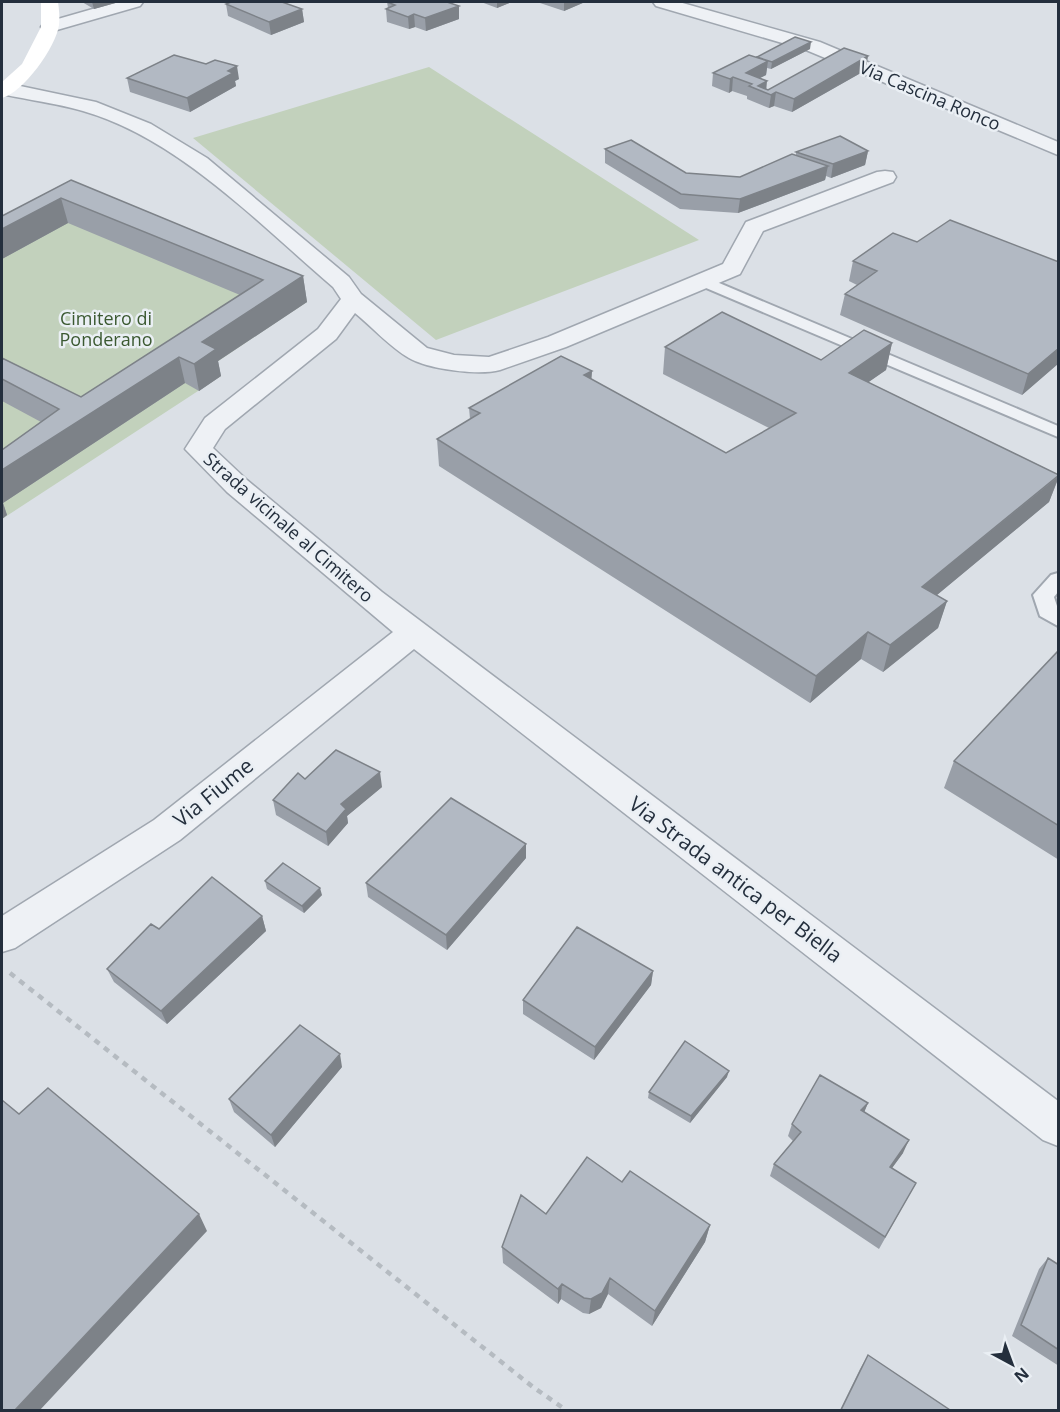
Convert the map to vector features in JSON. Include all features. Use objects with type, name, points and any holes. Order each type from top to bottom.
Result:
[{"type":"street","points":[[4,90],[30,67],[50,27],[50,2]]},
{"type":"street","points":[[50,27],[134,2]]},
{"type":"street","name":"Via Cascina Ronco","points":[[662,2],[813,46],[1059,149]]},
{"type":"street","points":[[30,67],[89,106]]},
{"type":"street","points":[[4,90],[89,106],[144,128],[200,162],[341,282],[353,299],[418,353],[452,363],[491,365],[556,342],[705,282],[732,268],[754,227],[885,177]]},
{"type":"street","name":"Strada vicinale al Cimitero","points":[[353,299],[327,334],[214,424],[199,448],[237,486],[414,632]]},
{"type":"street","name":"Via Fiume","points":[[2,936],[167,830],[414,632]]},
{"type":"street","name":"Via Strada antica per Biella","points":[[414,632],[1059,1126]]},
{"type":"lane","points":[[705,282],[1059,432]]},
{"type":"lane","points":[[1059,580],[1043,595],[1047,611],[1059,619]]},
{"type":"path","points":[[2,966],[533,1387],[566,1410]]},
{"type":"green space","points":[[429,67],[699,240],[436,340],[193,138]]},
{"type":"green space","name":"Cimitero di Ponderano","points":[[78,205],[307,302],[208,368],[221,376],[2,519],[2,245]]},
{"type":"building","points":[[231,2],[282,2],[302,9],[269,22],[226,4]]},
{"type":"building","points":[[387,2],[447,2],[459,6],[425,18],[414,14],[408,17],[386,9],[395,5]]},
{"type":"building","points":[[795,37],[811,42],[772,62],[757,57]]},
{"type":"building","points":[[844,48],[868,56],[794,99],[776,92],[771,95],[749,86],[752,84],[713,73],[749,55],[768,61],[746,73],[767,81],[758,86],[768,90]]},
{"type":"building","points":[[174,55],[206,64],[215,60],[237,66],[228,71],[233,73],[187,98],[127,78]]},
{"type":"building","points":[[840,136],[868,151],[833,164],[796,152]]},
{"type":"building","points":[[631,140],[686,173],[740,177],[792,154],[828,166],[740,199],[681,194],[605,149]]},
{"type":"building","points":[[71,180],[303,276],[202,342],[216,349],[194,364],[179,357],[2,470],[2,450],[59,409],[2,379],[2,358],[81,397],[263,280],[61,198],[2,229],[2,216]]},
{"type":"building","points":[[950,220],[1059,262],[1059,348],[1028,374],[845,294],[877,271],[853,261],[893,233],[917,242]]},
{"type":"building","points":[[722,312],[821,360],[864,330],[892,343],[849,373],[1059,475],[922,587],[947,601],[890,645],[868,632],[816,676],[437,439],[480,413],[469,408],[561,356],[592,371],[584,375],[726,453],[796,413],[665,347]]},
{"type":"building","points":[[1059,650],[1059,826],[954,761]]},
{"type":"building","points":[[336,750],[380,772],[341,804],[346,809],[326,832],[273,800],[298,773],[305,779]]},
{"type":"building","points":[[451,798],[526,844],[446,935],[366,883]]},
{"type":"building","points":[[283,863],[320,888],[302,906],[265,881]]},
{"type":"building","points":[[212,877],[262,916],[161,1011],[107,969],[151,924],[159,929]]},
{"type":"building","points":[[577,927],[653,971],[595,1047],[523,1000]]},
{"type":"building","points":[[300,1025],[340,1054],[271,1135],[229,1099]]},
{"type":"building","points":[[685,1041],[729,1071],[691,1116],[649,1092]]},
{"type":"building","points":[[820,1075],[868,1103],[861,1110],[909,1140],[890,1167],[916,1183],[885,1237],[774,1164],[801,1132],[792,1124]]},
{"type":"building","points":[[48,1088],[199,1214],[15,1410],[2,1410],[2,1100],[19,1114]]},
{"type":"building","points":[[587,1157],[622,1182],[630,1171],[710,1225],[655,1311],[610,1278],[602,1293],[591,1299],[584,1298],[562,1284],[558,1289],[502,1247],[521,1195],[546,1214]]},
{"type":"building","points":[[1048,1258],[1059,1265],[1059,1350],[1021,1325]]},
{"type":"building","points":[[868,1355],[950,1410],[841,1410]]}]
